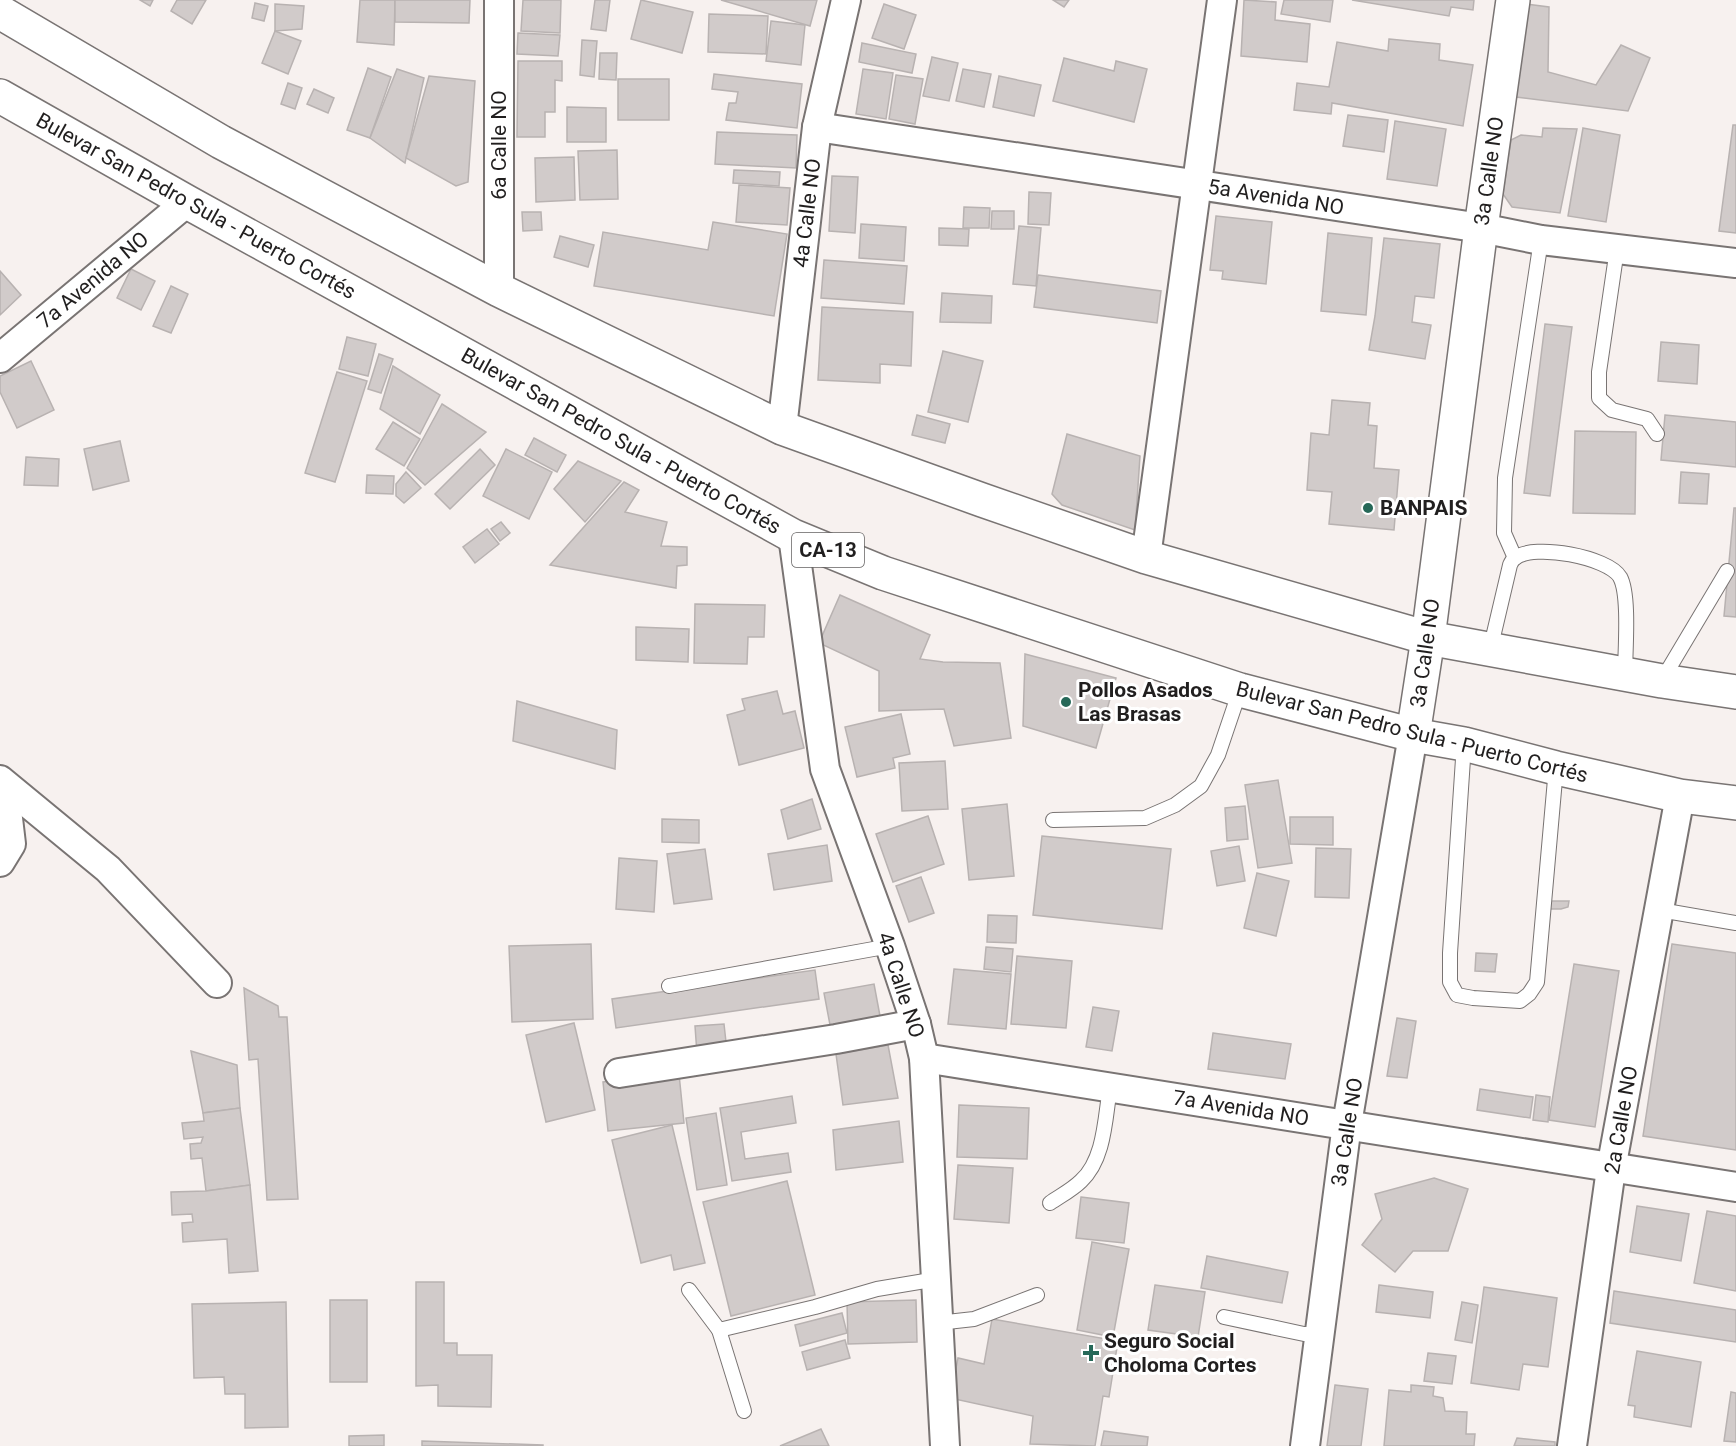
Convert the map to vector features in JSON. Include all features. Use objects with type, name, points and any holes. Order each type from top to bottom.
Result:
[{"type":"main road","name":"3a Calle NO","points":[[1413,735],[1513,0]]},
{"type":"main road","points":[[0,12],[221,142],[500,290],[782,428],[1146,557],[1428,638],[1625,675],[1736,692]]},
{"type":"main road","name":"Bulevar San Pedro Sula - Puerto Cortés","points":[[0,96],[187,202],[793,536],[883,573],[1240,690],[1413,735],[1464,744],[1556,768],[1680,796],[1736,803]]},
{"type":"street","name":"6a Calle NO","points":[[499,0],[500,290]]},
{"type":"street","name":"4a Calle NO","points":[[782,428],[817,127],[846,0]]},
{"type":"street","points":[[1146,557],[1222,0]]},
{"type":"street","name":"5a Avenida NO","points":[[817,127],[1481,228],[1541,240],[1736,263]]},
{"type":"street","name":"7a Avenida NO","points":[[0,358],[187,202]]},
{"type":"street","name":"4a Calle NO","points":[[793,536],[825,769],[890,946],[916,1024],[924,1058],[945,1446]]},
{"type":"street","name":"3a Calle NO","points":[[1305,1446],[1347,1124],[1413,735]]},
{"type":"street","points":[[0,780],[108,869],[218,982]]},
{"type":"street","points":[[0,795],[7,810],[11,844],[0,862]]},
{"type":"street","name":"2a Calle NO","points":[[1572,1446],[1611,1168],[1680,796]]},
{"type":"street","points":[[619,1073],[916,1024]]},
{"type":"street","name":"7a Avenida NO","points":[[924,1058],[1736,1187]]},
{"type":"lane","points":[[1515,558],[1504,533],[1505,478],[1541,240]]},
{"type":"lane","points":[[1617,249],[1599,372],[1599,398],[1612,410],[1647,419],[1657,434]]},
{"type":"lane","points":[[1490,650],[1510,566],[1515,558],[1528,553],[1554,551],[1604,563],[1620,577],[1625,599],[1625,675]]},
{"type":"lane","points":[[1662,681],[1727,571]]},
{"type":"lane","points":[[1053,820],[1145,818],[1175,805],[1201,786],[1218,755],[1240,690]]},
{"type":"lane","points":[[1464,744],[1450,953],[1450,982],[1457,995],[1473,999],[1520,1001],[1529,994],[1537,982],[1556,768]]},
{"type":"lane","points":[[1660,910],[1736,923]]},
{"type":"lane","points":[[669,986],[890,946]]},
{"type":"lane","points":[[1050,1203],[1082,1181],[1095,1161],[1102,1136],[1110,1088]]},
{"type":"lane","points":[[719,1330],[815,1307],[877,1289],[937,1280]]},
{"type":"lane","points":[[689,1290],[719,1330],[744,1411]]},
{"type":"lane","points":[[938,1323],[974,1319],[1037,1294]]},
{"type":"lane","points":[[1224,1317],[1304,1334],[1319,1334]]},
{"type":"building","points":[[140,0],[153,0],[150,6]]},
{"type":"building","points":[[177,0],[206,0],[192,24],[171,11]]},
{"type":"building","points":[[360,0],[395,0],[394,45],[357,42]]},
{"type":"building","points":[[395,0],[470,0],[469,23],[395,22]]},
{"type":"building","points":[[523,0],[561,0],[560,33],[521,31]]},
{"type":"building","points":[[595,0],[610,0],[606,31],[591,29]]},
{"type":"building","points":[[641,0],[693,12],[682,53],[631,39]]},
{"type":"building","points":[[721,0],[817,0],[810,26]]},
{"type":"building","points":[[1053,0],[1069,0],[1064,7]]},
{"type":"building","points":[[1244,0],[1276,2],[1275,20],[1310,24],[1307,62],[1241,56]]},
{"type":"building","points":[[1284,0],[1333,0],[1330,22],[1281,14]]},
{"type":"building","points":[[1352,0],[1474,0],[1473,10],[1451,7],[1449,16]]},
{"type":"building","points":[[255,3],[268,6],[264,21],[252,18]]},
{"type":"building","points":[[275,4],[304,6],[302,29],[275,31]]},
{"type":"building","points":[[884,4],[916,15],[904,49],[872,38]]},
{"type":"building","points":[[1526,4],[1549,7],[1548,72],[1596,85],[1621,45],[1650,58],[1628,111],[1516,97]]},
{"type":"building","points":[[709,14],[768,16],[766,54],[708,52]]},
{"type":"building","points":[[771,21],[805,25],[801,65],[766,61]]},
{"type":"building","points":[[275,31],[301,41],[288,74],[262,63]]},
{"type":"building","points":[[518,33],[560,35],[558,56],[517,54]]},
{"type":"building","points":[[1389,39],[1440,44],[1439,60],[1473,65],[1463,126],[1332,103],[1331,114],[1294,110],[1297,83],[1329,87],[1337,42],[1388,51]]},
{"type":"building","points":[[582,40],[597,41],[594,77],[580,75]]},
{"type":"building","points":[[862,43],[916,54],[912,73],[859,62]]},
{"type":"building","points":[[600,53],[617,53],[616,80],[599,79]]},
{"type":"building","points":[[932,57],[958,63],[949,101],[923,96]]},
{"type":"building","points":[[1064,58],[1114,71],[1116,61],[1147,69],[1134,122],[1053,101]]},
{"type":"building","points":[[518,61],[562,61],[562,81],[555,80],[555,112],[545,112],[545,137],[517,137]]},
{"type":"building","points":[[368,68],[391,77],[370,138],[347,130]]},
{"type":"building","points":[[397,69],[424,78],[405,163],[370,138]]},
{"type":"building","points":[[863,69],[893,73],[886,119],[856,114]]},
{"type":"building","points":[[963,69],[991,74],[984,107],[956,101]]},
{"type":"building","points":[[714,74],[802,84],[797,128],[726,120],[729,103],[736,103],[738,92],[712,89]]},
{"type":"building","points":[[896,75],[923,79],[915,124],[889,119]]},
{"type":"building","points":[[429,76],[475,81],[468,182],[456,186],[406,158]]},
{"type":"building","points":[[999,76],[1041,85],[1034,116],[993,107]]},
{"type":"building","points":[[618,79],[669,79],[669,120],[618,120]]},
{"type":"building","points":[[288,83],[302,88],[295,109],[281,104]]},
{"type":"building","points":[[314,89],[334,98],[328,113],[307,104]]},
{"type":"building","points":[[567,107],[606,108],[606,142],[567,142]]},
{"type":"building","points":[[1348,115],[1388,120],[1384,152],[1343,146]]},
{"type":"building","points":[[1395,121],[1446,129],[1437,186],[1387,179]]},
{"type":"building","points":[[1733,125],[1736,125],[1736,233],[1719,231]]},
{"type":"building","points":[[1543,128],[1577,129],[1560,213],[1512,207],[1503,194],[1511,140],[1521,135],[1542,137]]},
{"type":"building","points":[[1583,128],[1620,135],[1606,222],[1568,216]]},
{"type":"building","points":[[717,132],[797,135],[796,168],[715,164]]},
{"type":"building","points":[[617,150],[618,199],[580,200],[578,151]]},
{"type":"building","points":[[574,157],[575,200],[536,202],[535,158]]},
{"type":"building","points":[[734,170],[780,172],[779,186],[733,183]]},
{"type":"building","points":[[832,176],[858,177],[855,233],[829,231]]},
{"type":"building","points":[[739,185],[790,188],[787,225],[736,222]]},
{"type":"building","points":[[1029,192],[1051,193],[1049,225],[1028,224]]},
{"type":"building","points":[[964,207],[990,208],[989,228],[963,228]]},
{"type":"building","points":[[992,211],[1014,211],[1014,229],[991,229]]},
{"type":"building","points":[[522,212],[541,212],[542,230],[523,231]]},
{"type":"building","points":[[1216,216],[1272,222],[1266,284],[1222,279],[1223,271],[1210,270]]},
{"type":"building","points":[[713,222],[787,234],[774,316],[594,286],[603,232],[708,250]]},
{"type":"building","points":[[861,224],[906,227],[904,261],[859,258]]},
{"type":"building","points":[[1019,226],[1041,228],[1036,286],[1013,284]]},
{"type":"building","points":[[939,228],[969,229],[968,246],[939,245]]},
{"type":"building","points":[[1328,233],[1372,238],[1366,315],[1321,311]]},
{"type":"building","points":[[560,236],[594,245],[588,267],[554,257]]},
{"type":"building","points":[[1384,238],[1440,244],[1434,298],[1415,296],[1412,322],[1431,325],[1425,359],[1369,350]]},
{"type":"building","points":[[824,260],[907,266],[904,304],[821,298]]},
{"type":"building","points":[[131,269],[155,281],[141,310],[117,298]]},
{"type":"building","points":[[0,271],[21,295],[0,315]]},
{"type":"building","points":[[1038,275],[1161,291],[1157,323],[1034,307]]},
{"type":"building","points":[[171,286],[188,294],[171,333],[153,326]]},
{"type":"building","points":[[942,293],[992,296],[991,323],[940,322]]},
{"type":"building","points":[[822,307],[913,312],[911,366],[880,364],[880,383],[818,380]]},
{"type":"building","points":[[1545,324],[1572,327],[1550,496],[1524,493]]},
{"type":"building","points":[[347,337],[376,344],[368,376],[339,369]]},
{"type":"building","points":[[1661,342],[1699,345],[1697,384],[1658,381]]},
{"type":"building","points":[[943,351],[983,361],[968,422],[928,412]]},
{"type":"building","points":[[379,354],[393,359],[381,393],[368,389]]},
{"type":"building","points":[[31,361],[54,410],[17,428],[0,392],[0,376]]},
{"type":"building","points":[[393,366],[440,395],[420,434],[380,409]]},
{"type":"building","points":[[337,372],[367,381],[335,482],[305,473]]},
{"type":"building","points":[[1332,400],[1370,403],[1368,425],[1377,426],[1374,468],[1399,470],[1394,530],[1329,524],[1332,492],[1307,490],[1311,433],[1329,435]]},
{"type":"building","points":[[442,404],[486,432],[425,485],[407,468]]},
{"type":"building","points":[[917,415],[950,424],[945,443],[912,435]]},
{"type":"building","points":[[1665,415],[1736,422],[1736,467],[1661,460]]},
{"type":"building","points":[[393,422],[420,439],[404,466],[376,449]]},
{"type":"building","points":[[1575,431],[1636,432],[1635,514],[1573,513]]},
{"type":"building","points":[[1067,434],[1140,456],[1135,530],[1062,505],[1052,494]]},
{"type":"building","points":[[534,438],[566,455],[557,472],[525,455]]},
{"type":"building","points":[[120,441],[129,481],[93,490],[84,449]]},
{"type":"building","points":[[480,449],[495,465],[450,509],[435,494]]},
{"type":"building","points":[[506,449],[552,472],[529,519],[483,496]]},
{"type":"building","points":[[26,457],[59,459],[58,486],[24,485]]},
{"type":"building","points":[[578,461],[621,481],[585,522],[554,489]]},
{"type":"building","points":[[406,472],[421,488],[404,503],[396,496],[396,484]]},
{"type":"building","points":[[1681,472],[1709,474],[1707,504],[1679,503]]},
{"type":"building","points":[[367,475],[394,476],[393,494],[366,493]]},
{"type":"building","points":[[624,482],[639,490],[625,512],[667,522],[661,546],[687,547],[687,565],[677,566],[676,588],[550,565]]},
{"type":"building","points":[[1734,508],[1736,508],[1736,617],[1724,616]]},
{"type":"building","points":[[501,522],[510,533],[500,541],[491,529]]},
{"type":"building","points":[[487,529],[499,544],[475,563],[463,547]]},
{"type":"building","points":[[840,595],[930,635],[920,659],[943,662],[1000,663],[1011,738],[954,746],[944,709],[879,711],[879,671],[819,643]]},
{"type":"building","points":[[695,604],[765,605],[764,637],[748,637],[747,664],[694,663]]},
{"type":"building","points":[[636,627],[689,629],[688,662],[636,660]]},
{"type":"building","name":"Pollos Asados Las Brasas","points":[[1025,654],[1116,678],[1096,748],[1023,726]]},
{"type":"building","points":[[777,691],[783,714],[795,711],[804,748],[739,765],[727,715],[745,710],[742,699]]},
{"type":"building","points":[[517,701],[617,730],[615,769],[513,741]]},
{"type":"building","points":[[901,714],[910,754],[893,758],[895,768],[857,777],[845,727]]},
{"type":"building","points":[[945,761],[948,809],[902,811],[899,763]]},
{"type":"building","points":[[1278,780],[1292,863],[1258,868],[1245,785]]},
{"type":"building","points":[[812,799],[821,829],[788,839],[781,810]]},
{"type":"building","points":[[1007,804],[1014,876],[969,880],[962,809]]},
{"type":"building","points":[[1245,806],[1248,839],[1227,841],[1225,808]]},
{"type":"building","points":[[928,816],[944,864],[893,882],[876,834]]},
{"type":"building","points":[[1290,817],[1333,817],[1333,845],[1290,844]]},
{"type":"building","points":[[662,819],[699,820],[699,843],[662,842]]},
{"type":"building","points":[[1042,836],[1171,849],[1162,929],[1033,915]]},
{"type":"building","points":[[827,845],[832,881],[774,890],[768,854]]},
{"type":"building","points":[[1239,846],[1245,881],[1217,886],[1211,851]]},
{"type":"building","points":[[1316,848],[1351,849],[1349,898],[1315,897]]},
{"type":"building","points":[[705,849],[712,899],[674,904],[667,854]]},
{"type":"building","points":[[619,858],[657,861],[654,912],[616,909]]},
{"type":"building","points":[[1257,873],[1289,881],[1276,936],[1244,928]]},
{"type":"building","points":[[921,877],[934,913],[909,922],[896,886]]},
{"type":"building","points":[[1550,901],[1569,901],[1568,907],[1550,909]]},
{"type":"building","points":[[988,915],[1017,916],[1016,943],[987,942]]},
{"type":"building","points":[[591,944],[593,1019],[512,1022],[509,946]]},
{"type":"building","points":[[1672,944],[1736,953],[1736,1150],[1643,1136]]},
{"type":"building","points":[[986,947],[1013,949],[1011,972],[984,969]]},
{"type":"building","points":[[1476,953],[1497,954],[1495,972],[1475,971]]},
{"type":"building","points":[[1017,956],[1072,961],[1066,1028],[1011,1024]]},
{"type":"building","points":[[1574,964],[1619,971],[1595,1127],[1549,1120]]},
{"type":"building","points":[[954,969],[1011,974],[1006,1029],[948,1024]]},
{"type":"building","points":[[815,970],[819,999],[616,1028],[612,999]]},
{"type":"building","points":[[874,984],[880,1016],[830,1025],[824,993]]},
{"type":"building","points":[[244,988],[278,1006],[279,1017],[287,1017],[298,1199],[267,1200],[258,1059],[249,1060]]},
{"type":"building","points":[[1093,1007],[1119,1011],[1112,1051],[1086,1047]]},
{"type":"building","points":[[1397,1018],[1416,1021],[1407,1078],[1387,1076]]},
{"type":"building","points":[[574,1023],[595,1110],[546,1122],[526,1035]]},
{"type":"building","points":[[724,1024],[727,1051],[697,1054],[695,1026]]},
{"type":"building","points":[[1213,1033],[1291,1044],[1285,1079],[1208,1069]]},
{"type":"building","points":[[888,1045],[898,1098],[843,1105],[836,1054]]},
{"type":"building","points":[[191,1051],[237,1065],[240,1108],[203,1113]]},
{"type":"building","points":[[679,1074],[684,1123],[608,1131],[603,1082]]},
{"type":"building","points":[[1480,1089],[1533,1097],[1530,1118],[1477,1110]]},
{"type":"building","points":[[1536,1095],[1550,1097],[1548,1122],[1533,1120]]},
{"type":"building","points":[[792,1096],[796,1123],[741,1132],[745,1159],[788,1153],[791,1172],[732,1181],[720,1108]]},
{"type":"building","points":[[959,1105],[1029,1108],[1027,1159],[957,1157]]},
{"type":"building","points":[[240,1108],[250,1185],[206,1191],[202,1158],[191,1159],[190,1144],[201,1143],[203,1137],[184,1139],[182,1123],[204,1121],[203,1113]]},
{"type":"building","points":[[716,1113],[727,1185],[697,1190],[686,1118]]},
{"type":"building","points":[[899,1121],[903,1162],[836,1170],[833,1130]]},
{"type":"building","points":[[672,1125],[705,1263],[674,1270],[671,1255],[641,1263],[612,1140]]},
{"type":"building","points":[[958,1165],[1013,1168],[1009,1223],[954,1219]]},
{"type":"building","points":[[1434,1178],[1468,1189],[1448,1251],[1413,1251],[1395,1272],[1362,1245],[1382,1219],[1375,1194]]},
{"type":"building","points":[[787,1181],[815,1295],[731,1316],[703,1202]]},
{"type":"building","points":[[250,1185],[258,1271],[229,1273],[227,1239],[183,1242],[182,1223],[193,1222],[192,1214],[172,1215],[171,1192],[206,1191]]},
{"type":"building","points":[[1081,1197],[1129,1203],[1124,1243],[1076,1238]]},
{"type":"building","points":[[1637,1206],[1689,1214],[1681,1261],[1630,1252]]},
{"type":"building","points":[[1707,1211],[1736,1216],[1736,1291],[1694,1283]]},
{"type":"building","points":[[1092,1242],[1129,1249],[1113,1337],[1077,1330]]},
{"type":"building","points":[[1207,1256],[1288,1272],[1282,1303],[1201,1288]]},
{"type":"building","points":[[416,1282],[444,1282],[444,1343],[457,1343],[457,1355],[492,1355],[491,1407],[438,1406],[438,1385],[416,1386]]},
{"type":"building","points":[[1155,1285],[1205,1292],[1198,1337],[1148,1330]]},
{"type":"building","points":[[1379,1285],[1433,1292],[1430,1318],[1376,1312]]},
{"type":"building","points":[[1484,1287],[1557,1298],[1548,1367],[1523,1364],[1519,1390],[1471,1383]]},
{"type":"building","points":[[1614,1291],[1736,1310],[1736,1342],[1610,1323]]},
{"type":"building","points":[[330,1300],[367,1300],[367,1382],[330,1382]]},
{"type":"building","points":[[916,1300],[917,1342],[848,1344],[847,1302]]},
{"type":"building","points":[[286,1302],[288,1427],[245,1428],[245,1394],[225,1394],[224,1377],[194,1378],[192,1304]]},
{"type":"building","points":[[1462,1302],[1478,1305],[1472,1343],[1455,1340]]},
{"type":"building","points":[[842,1313],[847,1333],[800,1346],[795,1325]]},
{"type":"building","points":[[992,1319],[1118,1341],[1109,1397],[1103,1396],[1095,1446],[1030,1444],[1033,1416],[950,1398],[958,1358],[984,1364]]},
{"type":"building","points":[[845,1340],[850,1358],[807,1370],[802,1352]]},
{"type":"building","points":[[1637,1351],[1701,1362],[1691,1427],[1634,1417],[1635,1406],[1628,1405]]},
{"type":"building","points":[[1428,1353],[1456,1356],[1452,1384],[1424,1381]]},
{"type":"building","points":[[1335,1385],[1368,1389],[1361,1446],[1327,1446]]},
{"type":"building","points":[[1411,1385],[1434,1387],[1433,1396],[1443,1398],[1445,1411],[1467,1412],[1466,1434],[1475,1434],[1474,1446],[1384,1446],[1389,1390],[1411,1392]]},
{"type":"building","points":[[1731,1392],[1736,1393],[1736,1442],[1724,1441]]},
{"type":"building","points":[[821,1429],[829,1446],[780,1446]]},
{"type":"building","points":[[1104,1431],[1148,1437],[1147,1446],[1101,1446]]},
{"type":"building","points":[[384,1435],[384,1446],[349,1446],[349,1436]]},
{"type":"building","points":[[1517,1438],[1555,1442],[1555,1446],[1514,1446]]},
{"type":"building","points":[[422,1441],[543,1445],[543,1446],[422,1446]]},
{"type":"place","name":"BANPAIS","points":[[1368,508]]},
{"type":"place","name":"Pollos Asados Las Brasas","points":[[1066,702]]},
{"type":"place","name":"Seguro Social Choloma Cortes","points":[[1091,1353]]}]
